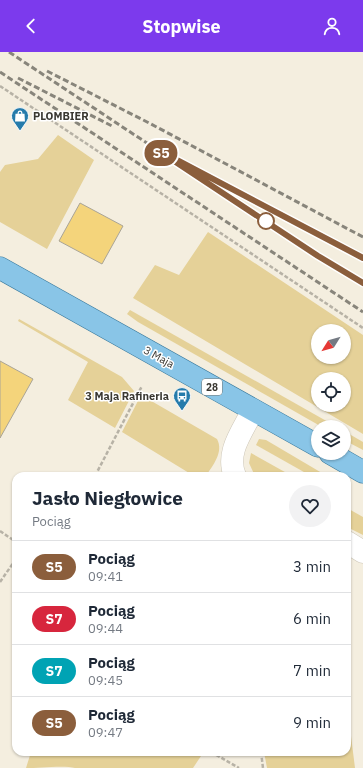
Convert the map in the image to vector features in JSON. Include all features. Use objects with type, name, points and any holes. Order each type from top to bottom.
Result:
[{"type":"main road","name":"3 Maja","points":[[0,268],[311,442]]},
{"type":"main road","points":[[342,460],[363,472]]},
{"type":"lane","points":[[235,472],[231,462],[232,453],[253,410]]},
{"type":"lane","points":[[351,544],[363,552]]},
{"type":"path","points":[[0,86],[363,328]]},
{"type":"path","points":[[97,472],[142,386]]},
{"type":"path","points":[[0,531],[12,539]]},
{"type":"path","points":[[0,582],[12,565]]},
{"type":"path","points":[[218,756],[239,768]]},
{"type":"path","points":[[262,756],[263,768]]},
{"type":"shaded area","points":[[58,135],[94,160],[47,249],[0,222],[0,172],[5,165],[38,159]]},
{"type":"shaded area","points":[[208,232],[346,324],[311,324],[311,364],[351,364],[351,327],[363,335],[363,434],[351,427],[351,420],[339,420],[326,412],[351,412],[351,372],[311,372],[311,403],[133,298],[155,265],[179,275]]},
{"type":"shaded area","points":[[130,310],[325,420],[311,421],[138,322],[127,314]]},
{"type":"shaded area","points":[[19,319],[122,377],[134,391],[115,428],[68,400],[88,362],[18,321]]},
{"type":"shaded area","points":[[141,395],[217,439],[219,449],[217,458],[208,472],[187,472],[122,432]]},
{"type":"shaded area","points":[[351,435],[363,442],[363,450],[351,444]]},
{"type":"shaded area","points":[[259,439],[266,440],[320,472],[304,472],[256,445]]},
{"type":"shaded area","points":[[251,453],[285,472],[253,472],[249,463]]},
{"type":"shaded area","points":[[351,510],[363,517],[363,535],[351,529]]},
{"type":"shaded area","points":[[351,736],[355,768],[267,768],[265,756],[351,756]]},
{"type":"shaded area","points":[[30,756],[201,756],[193,768],[26,768]]},
{"type":"building","points":[[80,203],[123,226],[102,264],[59,241]]},
{"type":"building","points":[[0,361],[33,379],[0,438]]},
{"type":"railway","points":[[9,52],[318,256],[363,283]]},
{"type":"railway","points":[[47,71],[151,124],[363,237]]},
{"type":"railway","points":[[0,72],[363,312]]},
{"type":"railway","points":[[18,78],[114,127]]},
{"type":"railway","points":[[192,167],[363,258]]},
{"type":"train","name":"S5","points":[[363,258],[220,181],[156,149],[318,256],[363,283]]},
{"type":"place","name":"PLOMBIER","points":[[20,131]]},
{"type":"place","name":"3 Maja Rafineria","points":[[182,411]]}]
